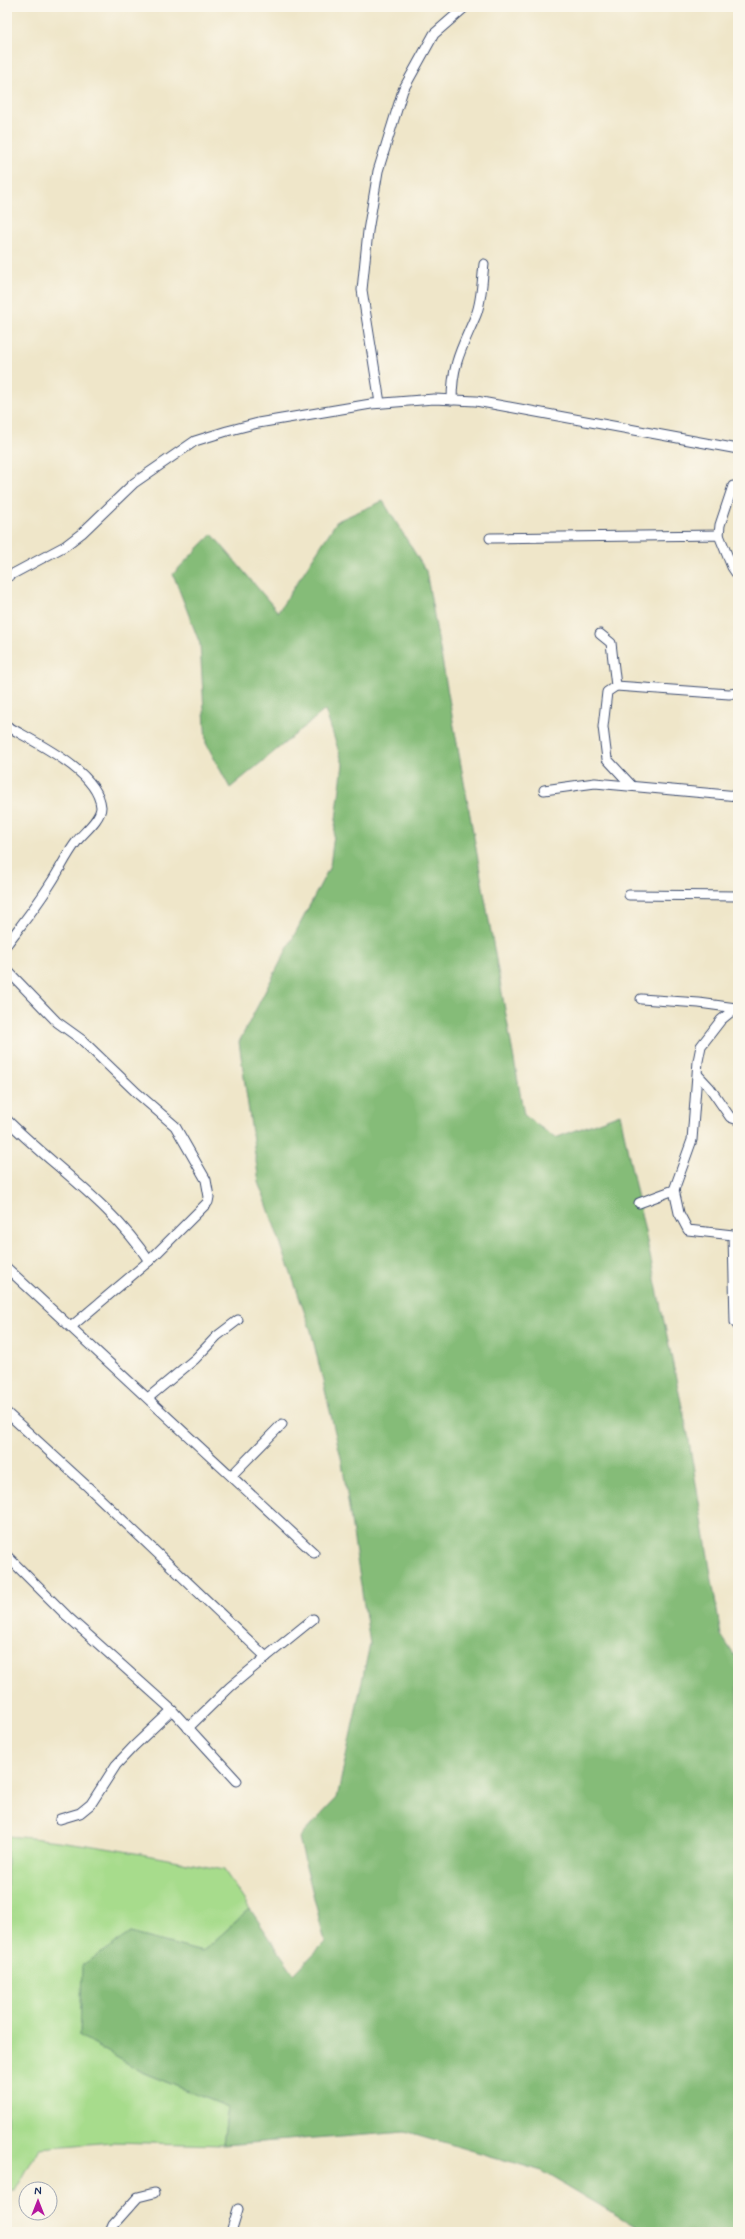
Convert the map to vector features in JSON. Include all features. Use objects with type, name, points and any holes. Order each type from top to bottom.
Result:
[{"type":"street","points":[[380,403],[362,290],[378,171],[407,84],[434,34],[465,7]]},
{"type":"street","points":[[452,400],[452,376],[468,328],[476,315],[484,264]]},
{"type":"street","points":[[7,577],[65,546],[82,533],[134,483],[195,441],[258,423],[380,403],[452,400],[476,401],[738,449]]},
{"type":"street","points":[[733,486],[720,525],[719,535],[732,567],[738,576]]},
{"type":"street","points":[[490,538],[719,535]]},
{"type":"street","points":[[600,634],[612,643],[616,686]]},
{"type":"street","points":[[632,786],[608,759],[603,728],[607,692],[616,686],[729,694],[738,692]]},
{"type":"street","points":[[7,726],[60,756],[74,767],[88,782],[101,807],[99,815],[76,842],[39,902],[7,944]]},
{"type":"street","points":[[544,790],[595,783],[738,796]]},
{"type":"street","points":[[629,895],[738,896]]},
{"type":"street","points":[[7,970],[57,1022],[82,1040],[137,1093],[176,1126],[206,1180],[209,1197],[208,1202],[148,1261],[72,1326]]},
{"type":"street","points":[[641,999],[699,1003],[737,1008]]},
{"type":"street","points":[[737,1008],[721,1020],[707,1036],[701,1046],[692,1140],[674,1190],[679,1213],[688,1230],[736,1235],[735,1322],[738,1326]]},
{"type":"street","points":[[698,1075],[710,1088],[730,1117],[738,1120]]},
{"type":"street","points":[[7,1120],[107,1209],[148,1261]]},
{"type":"street","points":[[639,1203],[674,1190]]},
{"type":"street","points":[[7,1268],[72,1326],[314,1553]]},
{"type":"street","points":[[148,1398],[195,1359],[222,1332],[238,1320]]},
{"type":"street","points":[[7,1413],[88,1487],[266,1657]]},
{"type":"street","points":[[232,1476],[282,1424]]},
{"type":"street","points":[[7,1556],[67,1616],[172,1710],[237,1781]]},
{"type":"street","points":[[188,1728],[230,1687],[314,1619]]},
{"type":"street","points":[[60,1820],[80,1813],[91,1804],[116,1765],[172,1710]]},
{"type":"street","points":[[110,2232],[113,2226],[138,2197],[154,2193]]},
{"type":"street","points":[[231,2232],[238,2209]]},
{"type":"green space","points":[[383,501],[426,571],[524,1115],[555,1138],[620,1114],[688,1435],[721,1635],[738,1661],[738,2232],[645,2232],[542,2171],[405,2131],[223,2145],[228,2107],[144,2073],[80,2036],[82,1966],[130,1933],[202,1952],[250,1909],[294,1974],[325,1942],[299,1838],[337,1798],[370,1644],[342,1462],[311,1331],[259,1182],[239,1042],[330,866],[343,764],[325,710],[230,788],[206,743],[200,644],[173,574],[212,534],[278,612],[337,521]]},
{"type":"green space","points":[[7,1836],[89,1845],[224,1870],[250,1909],[202,1952],[130,1933],[83,1966],[80,2036],[144,2073],[228,2107],[223,2145],[112,2142],[39,2148],[21,2181],[18,2181],[18,2186],[15,2191],[7,2190]]}]
